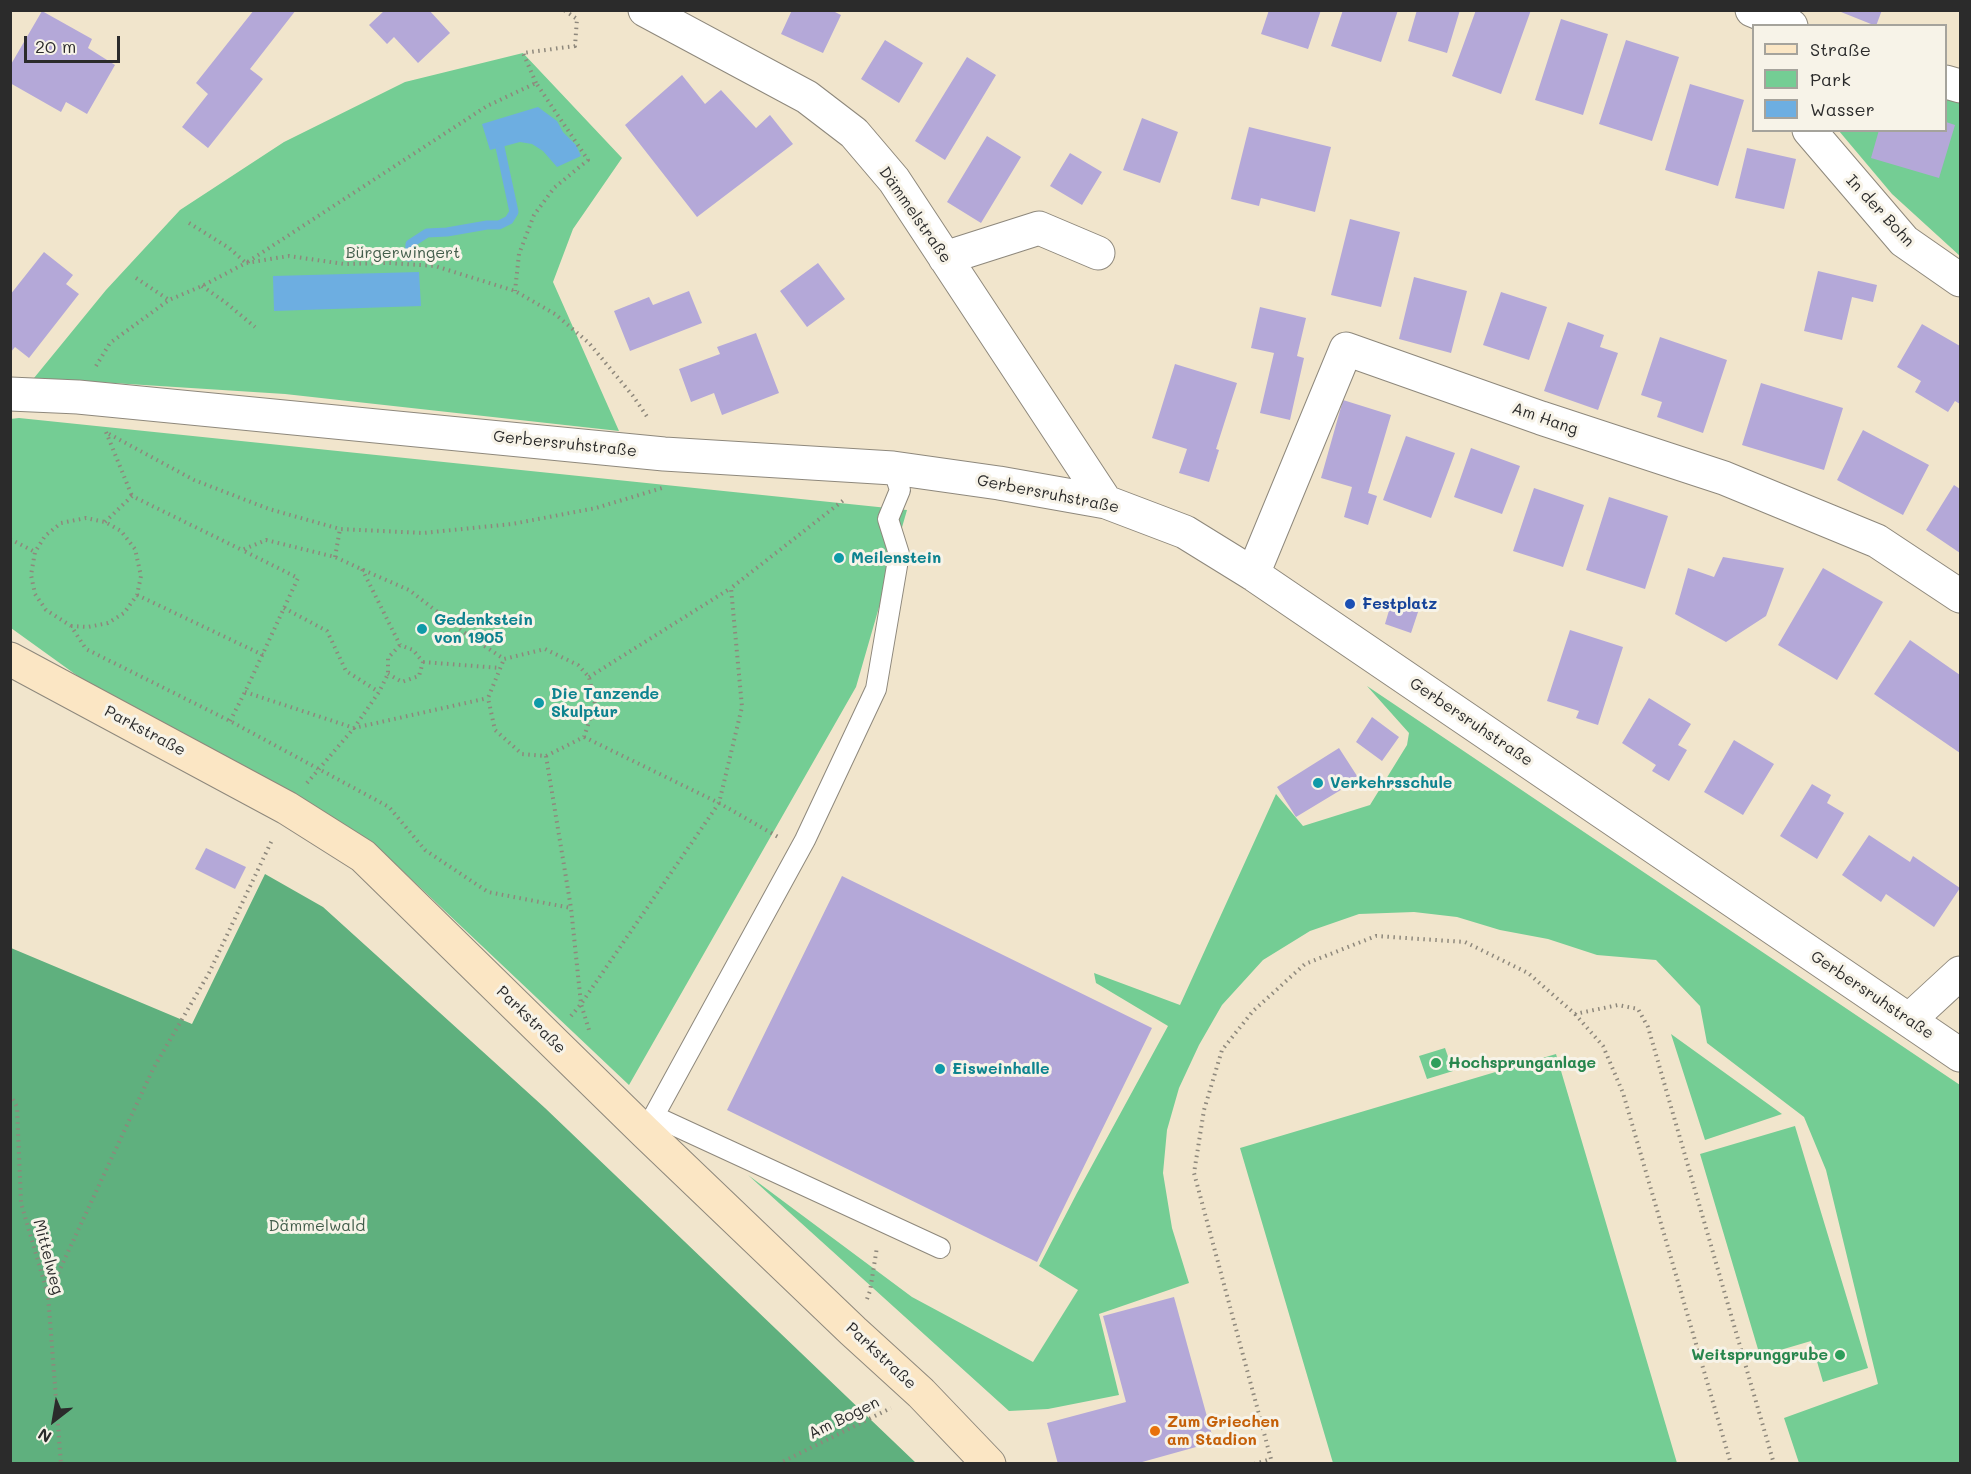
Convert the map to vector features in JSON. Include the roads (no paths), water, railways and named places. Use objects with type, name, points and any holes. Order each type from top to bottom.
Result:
[{"type":"street","name":"Dämmelstraße","points":[[645,10],[807,98],[854,133],[894,180],[1106,502]]},
{"type":"street","name":"In der Bohn","points":[[1811,132],[1904,241],[1960,280]]},
{"type":"street","points":[[945,258],[1039,228],[1098,253]]},
{"type":"street","name":"Am Hang","points":[[1253,574],[1346,350],[1541,418],[1724,478],[1877,542],[1960,596]]},
{"type":"street","name":"Gerbersruhstraße","points":[[10,394],[78,396],[680,455],[893,468],[999,483],[1106,502],[1185,532],[1253,574],[1960,1055]]},
{"type":"street","name":"Parkstraße","points":[[10,659],[287,808],[363,856],[551,1039],[650,1124],[853,1330],[921,1393],[989,1464]]},
{"type":"street","points":[[1909,1020],[1960,973]]},
{"type":"lane","points":[[893,468],[900,490],[888,519],[899,554],[876,688],[804,840],[650,1124],[940,1248]]},
{"type":"water","points":[[538,107],[557,121],[563,132],[576,145],[581,156],[557,167],[543,151],[532,144],[520,142],[490,150],[482,124]]},
{"type":"water","points":[[419,272],[421,306],[274,311],[273,276]]},
{"type":"waterway","points":[[409,257],[410,244],[427,233],[499,225],[509,220],[514,212],[500,147]]},
{"type":"place","name":"Meilenstein","points":[[839,558]]},
{"type":"place","name":"Festplatz","points":[[1350,604]]},
{"type":"place","name":"Gedenkstein von 1905","points":[[422,629]]},
{"type":"place","name":"Die Tanzende Skulptur","points":[[539,703]]},
{"type":"place","name":"Verkehrsschule","points":[[1318,783]]},
{"type":"place","name":"Hochsprunganlage","points":[[1436,1063]]},
{"type":"place","name":"Eisweinhalle","points":[[940,1069]]},
{"type":"place","name":"Weitsprunggrube","points":[[1840,1355]]},
{"type":"place","name":"Zum Griechen am Stadion","points":[[1155,1431]]},
{"type":"park label","name":"Bürgerwingert","points":[[403,253]]},
{"type":"park label","name":"Dämmelwald","points":[[317,1226]]}]
